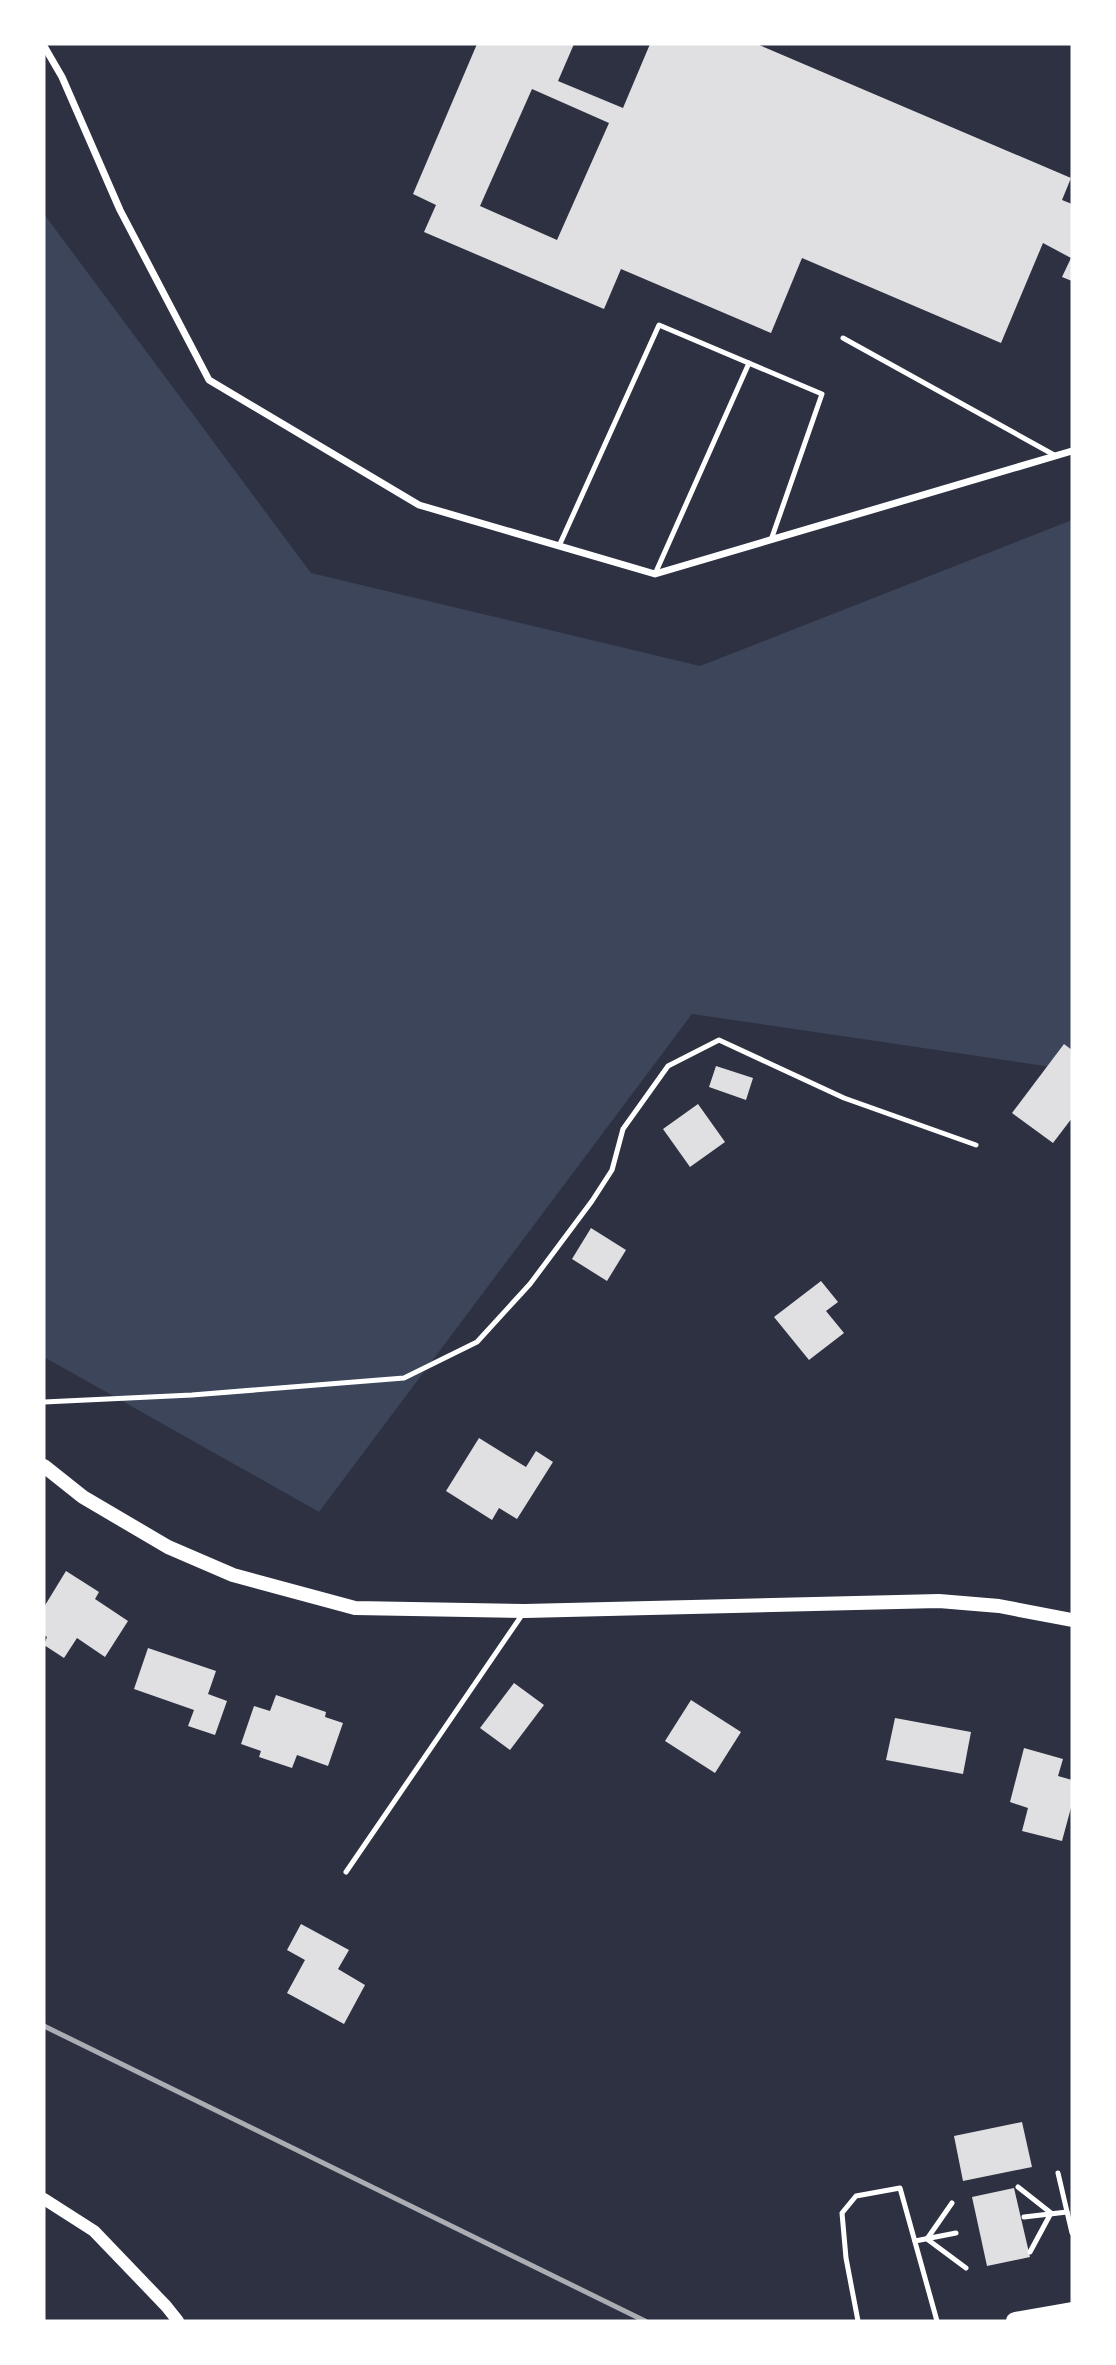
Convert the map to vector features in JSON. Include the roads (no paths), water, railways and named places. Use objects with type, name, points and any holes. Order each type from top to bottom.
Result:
[{"type":"main road","points":[[44,1466],[83,1497],[168,1547],[233,1575],[355,1608],[525,1611],[939,1601],[999,1606],[1072,1620]]},
{"type":"main road","points":[[1015,2321],[1072,2311]]},
{"type":"street","points":[[44,46],[62,77],[120,210],[209,380],[419,505],[655,574],[1072,451]]},
{"type":"street","points":[[44,2199],[94,2231],[178,2321]]},
{"type":"lane","points":[[559,546],[659,325],[822,394],[771,540]]},
{"type":"lane","points":[[843,338],[1056,456]]},
{"type":"lane","points":[[655,574],[749,363]]},
{"type":"lane","points":[[44,1402],[192,1395],[404,1378],[477,1342],[530,1284],[592,1201],[612,1170],[623,1129],[668,1066],[719,1040],[845,1098],[976,1145]]},
{"type":"lane","points":[[346,1872],[525,1611]]},
{"type":"lane","points":[[1059,2173],[1072,2233]]},
{"type":"lane","points":[[1018,2187],[1051,2213]]},
{"type":"lane","points":[[858,2321],[846,2258],[842,2213],[856,2196],[900,2188],[937,2321]]},
{"type":"lane","points":[[927,2239],[952,2203]]},
{"type":"lane","points":[[1024,2217],[1067,2212]]},
{"type":"lane","points":[[1030,2252],[1051,2213]]},
{"type":"lane","points":[[915,2241],[956,2233]]},
{"type":"lane","points":[[927,2239],[966,2268]]},
{"type":"railway","points":[[44,2026],[645,2321]]}]
